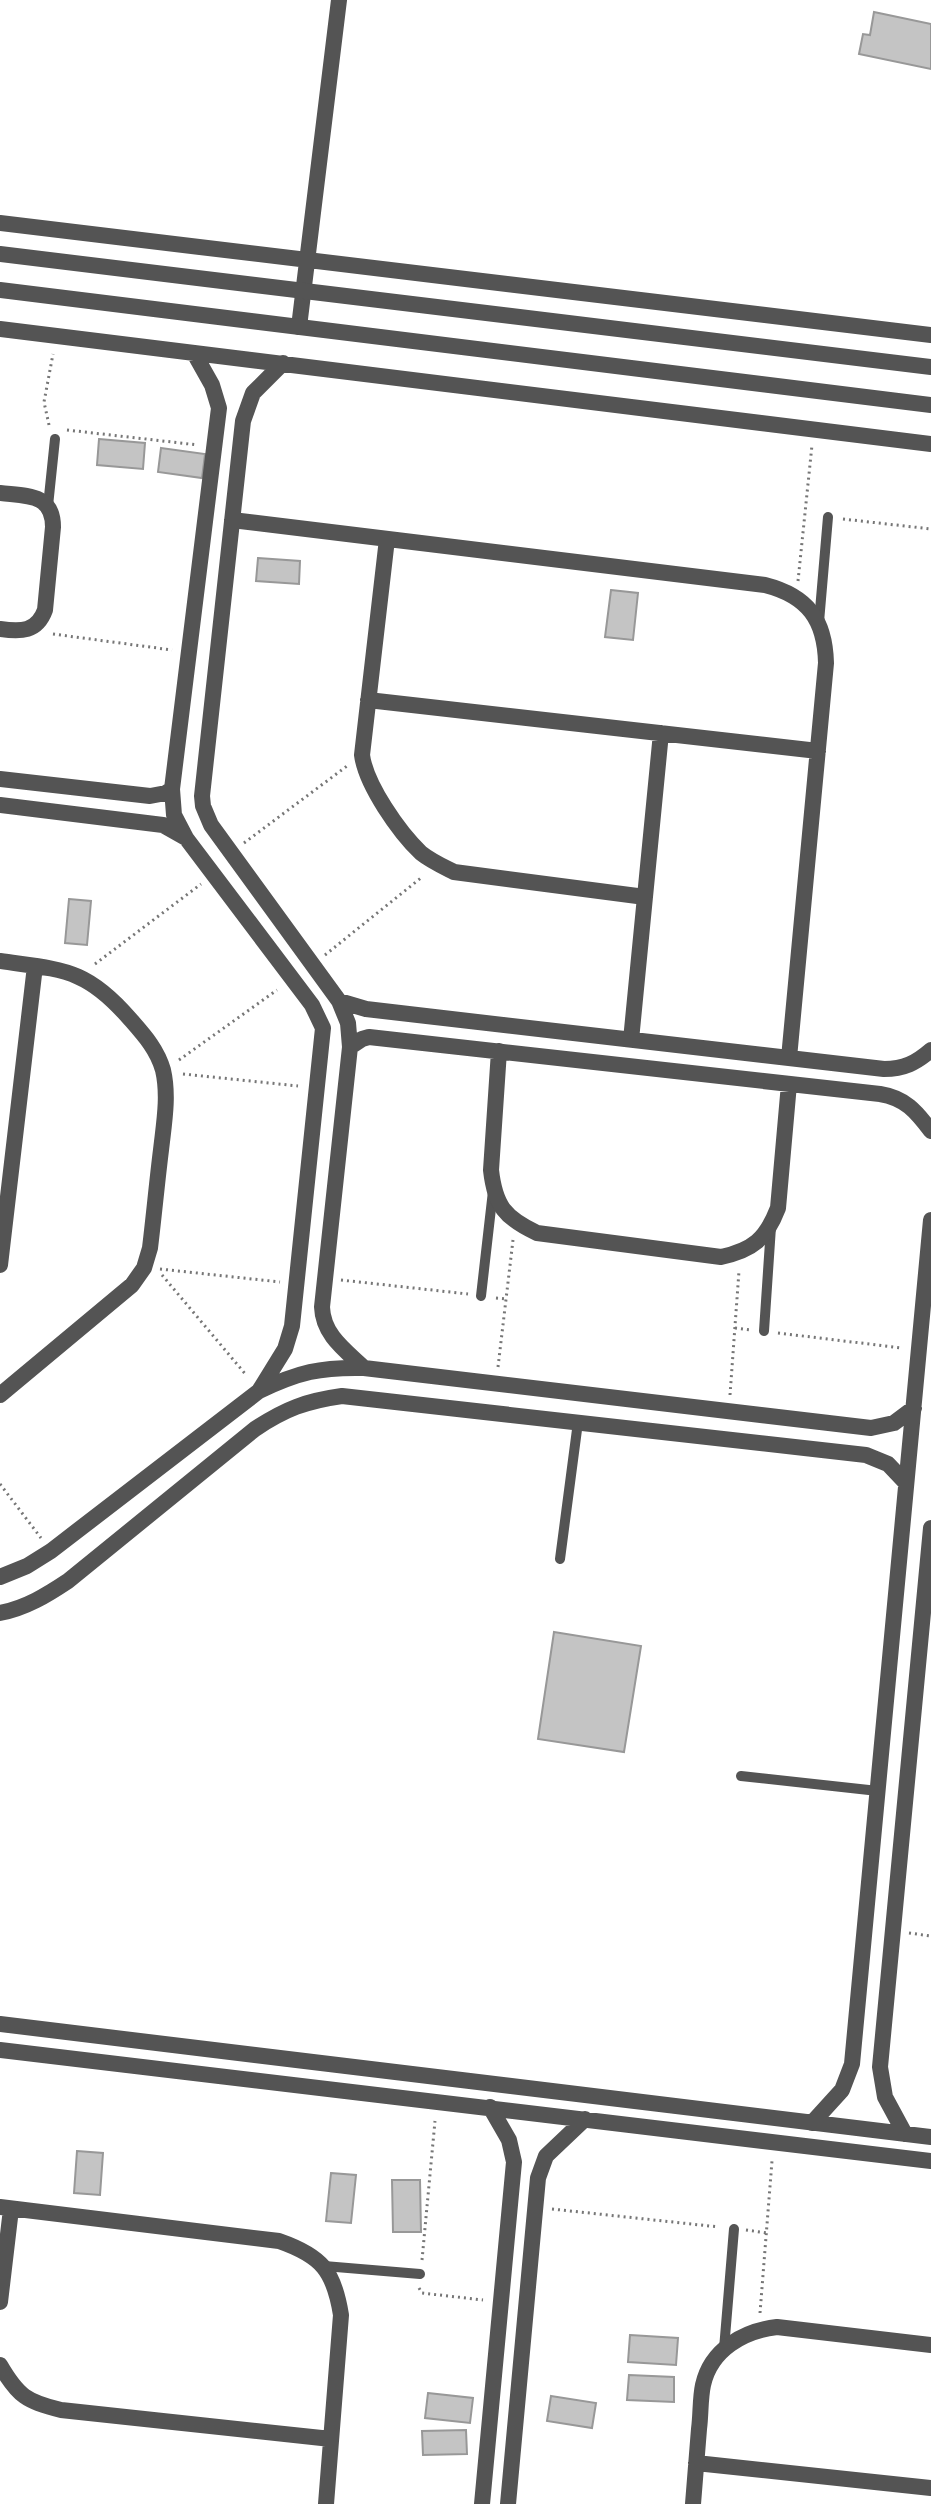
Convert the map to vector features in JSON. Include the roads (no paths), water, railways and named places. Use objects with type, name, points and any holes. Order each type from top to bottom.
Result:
[{"type":"street","points":[[299,327],[339,0]]},
{"type":"street","points":[[0,223],[931,335]]},
{"type":"street","points":[[0,254],[931,367]]},
{"type":"street","points":[[0,290],[931,405]]},
{"type":"street","points":[[0,329],[931,444]]},
{"type":"street","points":[[194,353],[217,396],[219,408],[172,789],[174,815],[186,838],[317,1012],[323,1028],[290,1338],[280,1360],[259,1391]]},
{"type":"street","points":[[283,363],[253,393],[245,411],[202,796],[206,816],[339,1001],[348,1023],[350,1047],[322,1319],[327,1330],[364,1368]]},
{"type":"street","points":[[0,493],[40,499],[53,516],[45,610],[41,619],[25,631],[0,629]]},
{"type":"street","points":[[232,520],[765,585],[782,589],[809,608],[819,622],[825,642],[826,663],[789,1058]]},
{"type":"street","points":[[387,539],[362,755],[364,769],[377,795],[415,846],[437,864],[454,872],[645,897]]},
{"type":"street","points":[[368,700],[818,751]]},
{"type":"street","points":[[631,1040],[661,733]]},
{"type":"street","points":[[0,779],[150,796],[172,789]]},
{"type":"street","points":[[0,805],[163,825],[186,838]]},
{"type":"street","points":[[0,961],[79,976],[110,996],[149,1041],[163,1071],[166,1100],[150,1248],[144,1268],[132,1285],[0,1395]]},
{"type":"street","points":[[0,1265],[35,966]]},
{"type":"street","points":[[339,1001],[366,1009],[884,1069],[899,1069],[912,1064],[931,1050]]},
{"type":"street","points":[[350,1047],[369,1037],[894,1096],[907,1102],[931,1131]]},
{"type":"street","points":[[499,1051],[491,1170],[493,1190],[501,1208],[515,1223],[537,1233],[721,1257],[740,1252],[758,1242],[771,1227],[778,1208],[789,1084]]},
{"type":"street","points":[[880,1094],[884,1069]]},
{"type":"street","points":[[812,2123],[842,2090],[852,2064],[919,1350],[927,1304],[931,1220]]},
{"type":"street","points":[[0,1577],[27,1566],[51,1551],[259,1391],[292,1375],[328,1368],[364,1368],[871,1428],[894,1423],[914,1408]]},
{"type":"street","points":[[0,1613],[13,1611],[42,1598],[68,1581],[255,1429],[281,1411],[311,1400],[342,1396],[374,1398],[866,1455],[888,1464],[906,1483]]},
{"type":"street","points":[[147,1477],[166,1501]]},
{"type":"street","points":[[905,2134],[885,2097],[880,2067],[931,1528]]},
{"type":"street","points":[[0,2024],[931,2137]]},
{"type":"street","points":[[182,2071],[184,2047]]},
{"type":"street","points":[[0,2050],[931,2161]]},
{"type":"street","points":[[852,2064],[880,2067]]},
{"type":"street","points":[[482,2504],[514,2162],[513,2150],[490,2107]]},
{"type":"street","points":[[508,2504],[538,2178],[546,2156],[585,2119]]},
{"type":"street","points":[[512,2190],[537,2200]]},
{"type":"street","points":[[0,2302],[5,2208],[279,2241],[304,2250],[324,2266],[337,2289],[341,2315],[326,2504]]},
{"type":"street","points":[[693,2504],[703,2383],[711,2365],[724,2349],[740,2337],[759,2329],[777,2327],[931,2345]]},
{"type":"street","points":[[0,2366],[14,2388],[35,2404],[61,2410],[331,2439]]},
{"type":"street","points":[[696,2463],[931,2488]]},
{"type":"lane","points":[[48,506],[55,439]]},
{"type":"lane","points":[[819,622],[828,517]]},
{"type":"lane","points":[[481,1296],[493,1190]]},
{"type":"lane","points":[[764,1331],[771,1227]]},
{"type":"lane","points":[[560,1559],[578,1422]]},
{"type":"lane","points":[[741,1776],[878,1791]]},
{"type":"lane","points":[[724,2349],[734,2229]]},
{"type":"lane","points":[[324,2266],[420,2274]]}]
